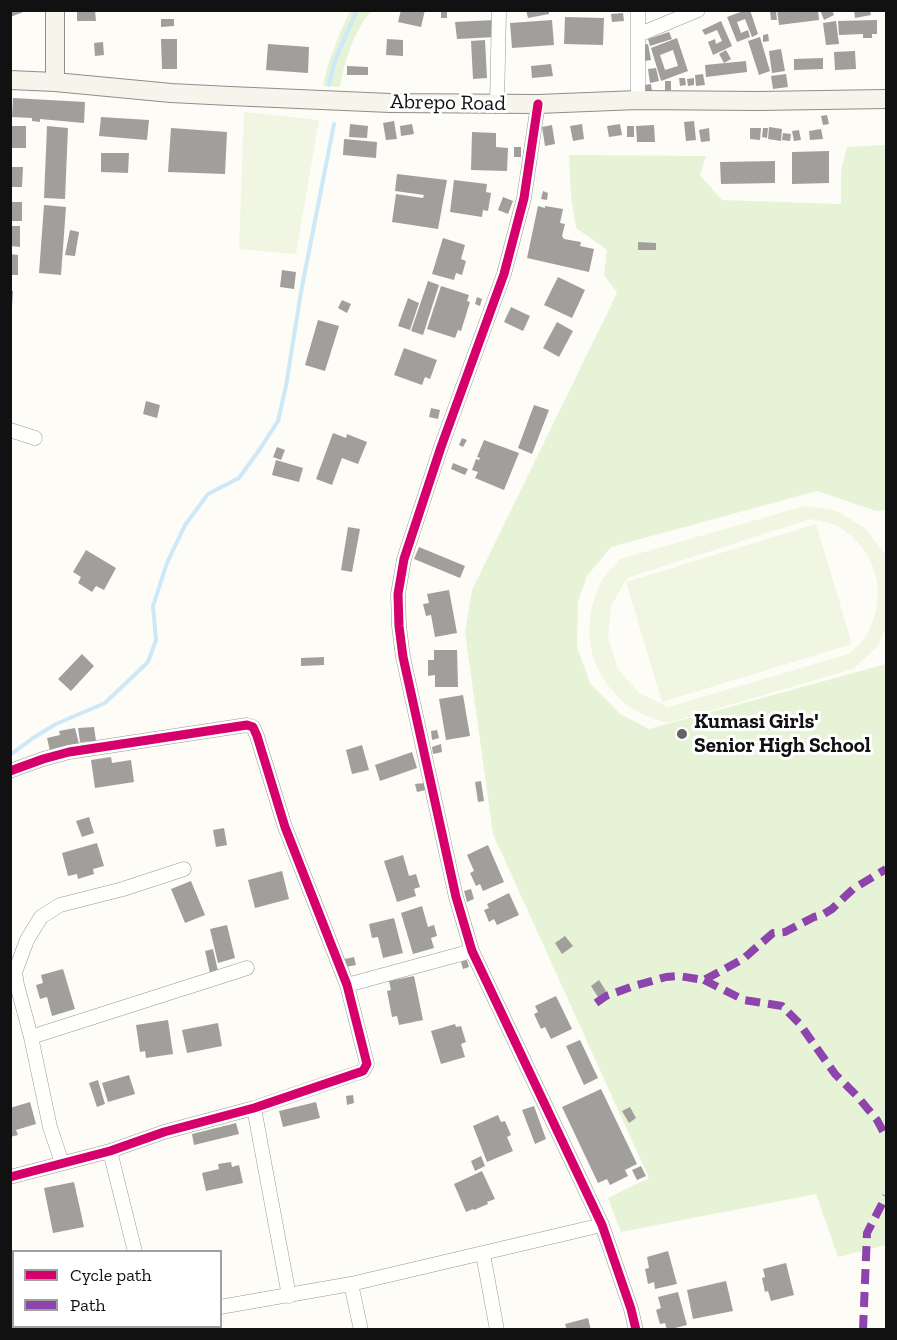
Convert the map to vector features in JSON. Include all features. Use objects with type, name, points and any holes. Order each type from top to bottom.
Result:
[{"type":"main road","points":[[55,10],[55,82]]},
{"type":"main road","name":"Abrepo Road","points":[[10,80],[171,93],[390,103],[538,104],[638,100],[886,99]]},
{"type":"street","points":[[497,104],[499,10]]},
{"type":"street","points":[[638,10],[638,100]]},
{"type":"street","points":[[638,35],[698,10]]},
{"type":"street","points":[[538,104],[524,198],[504,274],[441,447],[404,559],[398,594],[399,626],[403,657],[456,897],[472,951],[602,1225],[636,1329]]},
{"type":"street","points":[[10,430],[35,438]]},
{"type":"street","points":[[10,771],[69,752],[247,725],[253,727],[285,827],[347,985],[367,1064],[363,1071],[254,1108],[164,1132],[110,1151],[10,1177]]},
{"type":"street","points":[[62,1163],[50,1127],[31,1037],[17,986],[15,972],[27,940],[40,917],[60,905],[123,889],[184,869]]},
{"type":"street","points":[[347,985],[472,951]]},
{"type":"street","points":[[31,1037],[247,968]]},
{"type":"street","points":[[254,1108],[288,1296]]},
{"type":"street","points":[[110,1151],[135,1250]]},
{"type":"street","points":[[222,1307],[351,1284],[602,1225]]},
{"type":"street","points":[[483,1254],[497,1329]]},
{"type":"street","points":[[351,1284],[361,1329]]},
{"type":"green space","points":[[350,11],[371,11],[359,28],[351,47],[340,87],[323,86],[331,57]]},
{"type":"green space","points":[[244,112],[319,120],[296,254],[239,249]]},
{"type":"green space","name":"Kumasi Girls' Senior High School","points":[[886,145],[886,510],[876,511],[817,491],[611,547],[587,576],[578,601],[577,647],[590,683],[620,714],[649,729],[886,664],[886,1245],[838,1257],[816,1194],[621,1232],[608,1198],[649,1178],[493,834],[465,632],[472,590],[617,293],[604,275],[607,250],[576,228],[571,197],[569,155],[706,156],[700,175],[722,200],[841,204],[841,170],[847,147]]},
{"type":"green space","points":[[805,506],[837,511],[865,528],[885,554],[886,628],[877,647],[853,669],[668,723],[638,712],[622,700],[609,687],[593,656],[590,621],[593,602],[602,581],[620,559]],"holes":[[[810,519],[837,526],[862,547],[870,560],[878,588],[877,603],[874,619],[861,642],[849,654],[668,707],[639,693],[618,669],[608,638],[611,606],[627,578]]]},
{"type":"green space","points":[[816,524],[852,644],[662,702],[626,582]]},
{"type":"building","points":[[10,10],[26,10],[26,11],[10,17]]},
{"type":"building","points":[[77,10],[95,10],[96,21],[77,21]]},
{"type":"building","points":[[401,10],[425,10],[421,27],[398,22]]},
{"type":"building","points":[[441,10],[447,11],[447,18],[441,18]]},
{"type":"building","points":[[526,10],[549,10],[549,14],[528,18]]},
{"type":"building","points":[[750,10],[758,34],[752,37],[745,19],[737,22],[741,33],[748,30],[750,37],[737,42],[727,17]]},
{"type":"building","points":[[777,10],[818,10],[819,20],[779,25]]},
{"type":"building","points":[[820,10],[832,10],[834,15],[824,20]]},
{"type":"building","points":[[854,10],[870,10],[871,15],[855,18]]},
{"type":"building","points":[[770,11],[776,11],[777,20],[771,20]]},
{"type":"building","points":[[623,13],[624,21],[612,22],[611,14]]},
{"type":"building","points":[[565,17],[604,18],[603,45],[564,44]]},
{"type":"building","points":[[161,19],[174,19],[174,26],[161,27]]},
{"type":"building","points":[[494,20],[495,37],[457,39],[455,22]]},
{"type":"building","points":[[552,20],[554,45],[512,48],[510,23]]},
{"type":"building","points":[[877,20],[877,34],[872,34],[872,38],[863,38],[863,34],[839,35],[838,21]]},
{"type":"building","points":[[721,21],[732,46],[713,55],[708,42],[715,39],[716,44],[722,41],[717,30],[705,35],[702,30]]},
{"type":"building","points":[[836,21],[839,44],[826,45],[823,23]]},
{"type":"building","points":[[669,32],[672,39],[650,46],[648,39]]},
{"type":"building","points":[[768,34],[769,41],[763,42],[763,35]]},
{"type":"building","points":[[760,37],[770,71],[759,75],[748,41]]},
{"type":"building","points":[[677,38],[688,71],[661,81],[651,48]],"holes":[[[673,50],[678,66],[665,70],[660,55]]]},
{"type":"building","points":[[161,39],[177,39],[177,69],[162,69]]},
{"type":"building","points":[[387,39],[403,40],[403,56],[386,55]]},
{"type":"building","points":[[485,40],[487,78],[473,79],[471,41]]},
{"type":"building","points":[[103,42],[104,55],[95,56],[94,43]]},
{"type":"building","points":[[268,44],[309,47],[308,73],[266,70]]},
{"type":"building","points":[[648,44],[651,60],[645,61],[643,45]]},
{"type":"building","points":[[781,49],[785,71],[772,73],[769,51]]},
{"type":"building","points":[[726,50],[731,59],[724,63],[719,54]]},
{"type":"building","points":[[855,51],[856,69],[835,70],[834,52]]},
{"type":"building","points":[[823,58],[823,69],[794,70],[794,59]]},
{"type":"building","points":[[746,61],[747,72],[706,77],[705,65]]},
{"type":"building","points":[[551,64],[553,76],[532,78],[531,66]]},
{"type":"building","points":[[347,66],[368,67],[368,75],[347,75]]},
{"type":"building","points":[[656,68],[659,81],[650,83],[648,69]]},
{"type":"building","points":[[703,74],[705,85],[696,86],[695,75]]},
{"type":"building","points":[[786,74],[788,87],[773,89],[771,76]]},
{"type":"building","points":[[679,78],[685,78],[686,85],[680,86]]},
{"type":"building","points":[[694,78],[694,85],[688,86],[687,79]]},
{"type":"building","points":[[665,81],[671,81],[671,90],[665,91]]},
{"type":"building","points":[[651,84],[652,92],[646,92],[645,85]]},
{"type":"building","points":[[13,98],[85,102],[84,123],[40,119],[40,122],[32,121],[32,118],[12,117]]},
{"type":"building","points":[[827,115],[829,124],[823,125],[821,116]]},
{"type":"building","points":[[101,117],[149,120],[147,140],[99,136]]},
{"type":"building","points":[[394,121],[397,139],[386,140],[383,123]]},
{"type":"building","points":[[694,121],[696,140],[686,141],[684,122]]},
{"type":"building","points":[[350,124],[368,126],[367,138],[349,137]]},
{"type":"building","points":[[412,124],[414,134],[401,136],[400,126]]},
{"type":"building","points":[[582,124],[584,139],[573,141],[570,126]]},
{"type":"building","points":[[620,124],[622,135],[609,137],[607,126]]},
{"type":"building","points":[[552,125],[555,144],[545,146],[542,127]]},
{"type":"building","points":[[654,125],[655,142],[637,142],[636,126]]},
{"type":"building","points":[[10,126],[26,126],[26,148],[10,148]]},
{"type":"building","points":[[47,126],[68,128],[65,199],[44,198]]},
{"type":"building","points":[[627,126],[634,126],[634,137],[627,137]]},
{"type":"building","points":[[769,127],[782,129],[781,141],[768,139]]},
{"type":"building","points":[[171,128],[227,132],[225,174],[168,172]]},
{"type":"building","points":[[709,128],[710,141],[701,142],[699,130]]},
{"type":"building","points":[[750,128],[761,128],[760,140],[750,139]]},
{"type":"building","points":[[763,128],[768,128],[767,138],[762,137]]},
{"type":"building","points":[[821,129],[823,139],[810,140],[809,131]]},
{"type":"building","points":[[799,130],[801,140],[794,141],[792,131]]},
{"type":"building","points":[[472,132],[496,133],[496,147],[508,148],[507,171],[471,170]]},
{"type":"building","points":[[783,133],[791,134],[790,141],[782,140]]},
{"type":"building","points":[[344,139],[377,142],[376,158],[343,155]]},
{"type":"building","points":[[514,147],[521,147],[521,157],[514,157]]},
{"type":"building","points":[[829,151],[829,183],[792,184],[792,152]]},
{"type":"building","points":[[101,153],[129,153],[128,173],[101,172]]},
{"type":"building","points":[[775,161],[775,183],[721,184],[720,162]]},
{"type":"building","points":[[10,167],[23,167],[22,187],[10,187]]},
{"type":"building","points":[[397,174],[447,180],[438,229],[392,222],[396,194],[423,198],[424,195],[395,191]]},
{"type":"building","points":[[454,180],[487,184],[486,192],[491,193],[488,211],[483,210],[482,217],[450,212]]},
{"type":"building","points":[[543,191],[548,193],[547,200],[541,199]]},
{"type":"building","points":[[503,197],[513,201],[508,214],[498,210]]},
{"type":"building","points":[[10,202],[22,202],[22,221],[10,221]]},
{"type":"building","points":[[44,205],[66,207],[61,275],[39,273]]},
{"type":"building","points":[[538,206],[563,209],[560,223],[565,224],[562,236],[564,239],[581,242],[580,246],[594,249],[589,272],[527,258]]},
{"type":"building","points":[[10,226],[20,226],[20,247],[10,246]]},
{"type":"building","points":[[70,230],[79,232],[75,256],[65,255]]},
{"type":"building","points":[[443,238],[465,245],[461,259],[466,261],[462,275],[456,273],[454,280],[432,274]]},
{"type":"building","points":[[638,242],[656,243],[656,250],[638,250]]},
{"type":"building","points":[[10,254],[18,255],[18,275],[10,275]]},
{"type":"building","points":[[282,270],[296,272],[294,289],[280,287]]},
{"type":"building","points":[[558,277],[585,290],[572,318],[544,305]]},
{"type":"building","points":[[428,281],[439,285],[423,335],[411,331]]},
{"type":"building","points":[[441,286],[469,295],[467,301],[470,302],[461,331],[458,330],[455,338],[427,329]]},
{"type":"building","points":[[10,291],[13,291],[12,307],[10,307]]},
{"type":"building","points":[[477,297],[482,299],[480,306],[475,304]]},
{"type":"building","points":[[408,298],[419,303],[410,330],[398,326]]},
{"type":"building","points":[[342,300],[351,304],[347,313],[338,308]]},
{"type":"building","points":[[511,307],[530,316],[523,331],[504,322]]},
{"type":"building","points":[[318,320],[339,326],[325,371],[305,365]]},
{"type":"building","points":[[557,322],[573,331],[559,357],[543,348]]},
{"type":"building","points":[[404,348],[437,360],[430,379],[425,377],[422,385],[394,375]]},
{"type":"building","points":[[146,401],[160,405],[157,418],[143,414]]},
{"type":"building","points":[[534,405],[549,410],[532,454],[518,448]]},
{"type":"building","points":[[431,408],[440,410],[438,419],[429,417]]},
{"type":"building","points":[[333,433],[346,438],[347,434],[367,442],[358,464],[342,458],[332,485],[316,479]]},
{"type":"building","points":[[462,438],[467,440],[463,447],[459,445]]},
{"type":"building","points":[[484,440],[519,453],[504,490],[475,478],[478,472],[472,470],[476,459],[480,458],[477,457]]},
{"type":"building","points":[[277,447],[285,450],[281,460],[273,457]]},
{"type":"building","points":[[276,460],[303,468],[299,482],[272,475]]},
{"type":"building","points":[[453,463],[468,469],[465,475],[451,469]]},
{"type":"building","points":[[348,527],[360,529],[352,572],[341,570]]},
{"type":"building","points":[[419,547],[465,566],[460,578],[414,559]]},
{"type":"building","points":[[86,550],[116,568],[104,590],[96,586],[92,592],[78,583],[81,577],[73,572]]},
{"type":"building","points":[[449,590],[457,633],[435,637],[431,615],[426,616],[423,604],[429,603],[427,594]]},
{"type":"building","points":[[434,650],[457,650],[458,687],[435,687],[435,675],[428,676],[428,660],[434,660]]},
{"type":"building","points":[[82,654],[94,666],[71,691],[58,679]]},
{"type":"building","points":[[324,657],[324,665],[301,666],[301,658]]},
{"type":"building","points":[[463,695],[470,736],[446,740],[439,699]]},
{"type":"building","points":[[94,727],[96,741],[80,742],[78,728]]},
{"type":"building","points":[[75,728],[79,744],[50,751],[47,738],[60,735],[59,731]]},
{"type":"building","points":[[437,730],[439,738],[432,740],[431,731]]},
{"type":"building","points":[[441,744],[442,752],[433,754],[432,747]]},
{"type":"building","points":[[362,745],[369,770],[352,774],[346,750]]},
{"type":"building","points":[[412,752],[417,768],[380,781],[375,765]]},
{"type":"building","points":[[111,757],[112,763],[131,760],[134,782],[95,788],[91,760]]},
{"type":"building","points":[[481,781],[484,801],[478,802],[475,782]]},
{"type":"building","points":[[425,783],[426,790],[417,792],[415,784]]},
{"type":"building","points":[[89,817],[94,833],[82,837],[76,821]]},
{"type":"building","points":[[224,828],[227,845],[216,847],[213,830]]},
{"type":"building","points":[[97,843],[104,866],[93,869],[94,874],[78,879],[77,874],[68,876],[62,853]]},
{"type":"building","points":[[488,845],[504,882],[483,891],[480,884],[476,886],[470,873],[474,871],[467,855]]},
{"type":"building","points":[[403,855],[409,876],[416,874],[420,887],[414,889],[416,896],[397,902],[384,861]]},
{"type":"building","points":[[282,871],[289,899],[255,908],[248,880]]},
{"type":"building","points":[[191,881],[205,915],[185,923],[171,889]]},
{"type":"building","points":[[471,889],[474,899],[467,902],[464,891]]},
{"type":"building","points":[[509,893],[519,915],[497,925],[494,919],[489,922],[484,910],[489,908],[487,904]]},
{"type":"building","points":[[422,906],[428,927],[434,925],[437,936],[431,938],[434,948],[413,954],[401,913]]},
{"type":"building","points":[[394,918],[403,953],[383,958],[378,937],[372,938],[369,924]]},
{"type":"building","points":[[227,925],[235,958],[218,963],[210,929]]},
{"type":"building","points":[[565,936],[573,946],[562,954],[555,943]]},
{"type":"building","points":[[213,949],[218,971],[210,973],[205,951]]},
{"type":"building","points":[[354,957],[356,965],[346,967],[345,959]]},
{"type":"building","points":[[467,960],[469,967],[463,969],[461,962]]},
{"type":"building","points":[[63,969],[75,1009],[52,1016],[47,997],[40,999],[36,985],[43,983],[41,975]]},
{"type":"building","points":[[414,976],[423,1020],[399,1025],[397,1016],[392,1017],[387,991],[391,990],[389,981]]},
{"type":"building","points":[[599,980],[606,991],[598,997],[591,986]]},
{"type":"building","points":[[556,996],[572,1029],[551,1039],[545,1027],[541,1029],[534,1014],[538,1012],[535,1006]]},
{"type":"building","points":[[168,1020],[173,1054],[146,1058],[145,1051],[140,1052],[136,1025]]},
{"type":"building","points":[[218,1023],[222,1046],[187,1053],[182,1030]]},
{"type":"building","points":[[455,1024],[456,1027],[461,1026],[466,1042],[461,1044],[465,1057],[441,1064],[431,1031]]},
{"type":"building","points":[[580,1040],[598,1078],[584,1085],[566,1046]]},
{"type":"building","points":[[129,1075],[135,1094],[108,1102],[102,1083]]},
{"type":"building","points":[[98,1080],[105,1104],[97,1107],[89,1083]]},
{"type":"building","points":[[601,1089],[637,1164],[625,1170],[628,1176],[610,1185],[607,1179],[598,1183],[562,1107]]},
{"type":"building","points":[[353,1095],[354,1103],[347,1105],[346,1096]]},
{"type":"building","points":[[30,1102],[36,1124],[16,1130],[18,1135],[10,1137],[10,1108]]},
{"type":"building","points":[[316,1102],[320,1118],[283,1127],[279,1111]]},
{"type":"building","points":[[534,1106],[546,1139],[535,1144],[522,1110]]},
{"type":"building","points":[[630,1107],[636,1118],[629,1123],[622,1111]]},
{"type":"building","points":[[498,1115],[501,1122],[505,1121],[511,1135],[507,1137],[513,1151],[487,1162],[473,1126]]},
{"type":"building","points":[[236,1123],[239,1134],[194,1145],[192,1134]]},
{"type":"building","points":[[481,1156],[485,1166],[475,1171],[471,1161]]},
{"type":"building","points":[[231,1162],[232,1167],[239,1165],[243,1183],[206,1191],[202,1173],[219,1169],[218,1164]]},
{"type":"building","points":[[641,1166],[646,1176],[637,1180],[632,1170]]},
{"type":"building","points":[[482,1171],[495,1199],[466,1212],[454,1184]]},
{"type":"building","points":[[74,1182],[84,1227],[53,1233],[44,1188]]},
{"type":"building","points":[[668,1251],[677,1284],[655,1289],[654,1282],[648,1284],[645,1269],[649,1268],[647,1257]]},
{"type":"building","points":[[786,1263],[794,1295],[771,1301],[768,1291],[765,1292],[763,1269]]},
{"type":"building","points":[[726,1281],[733,1311],[693,1319],[687,1290]]},
{"type":"building","points":[[678,1292],[687,1325],[667,1330],[665,1323],[660,1324],[656,1310],[661,1308],[658,1297]]},
{"type":"building","points":[[588,1318],[591,1330],[567,1330],[565,1324]]},
{"type":"waterway","points":[[329,85],[335,60],[357,10]]},
{"type":"waterway","points":[[10,755],[56,724],[105,703],[148,662],[156,640],[153,606],[167,563],[185,525],[208,494],[239,478],[278,421],[334,124]]},
{"type":"marked path","points":[[596,1003],[606,996],[666,977],[679,976],[704,980],[743,959],[773,933],[785,932],[832,909],[853,889],[886,869]]},
{"type":"marked path","points":[[704,980],[744,1000],[782,1006],[799,1023],[835,1074],[877,1120],[886,1137]]},
{"type":"marked path","points":[[863,1330],[867,1233],[886,1196]]},
{"type":"cycle path","points":[[538,104],[524,198],[504,274],[441,447],[404,559],[398,594],[399,626],[403,657],[456,897],[472,951],[602,1225],[636,1330]]},
{"type":"cycle path","points":[[10,771],[69,752],[247,725],[253,727],[285,827],[347,985],[367,1064],[363,1071],[254,1108],[164,1132],[110,1151],[10,1177]]},
{"type":"place","name":"Kumasi Girls' Senior High School","points":[[682,734]]}]
